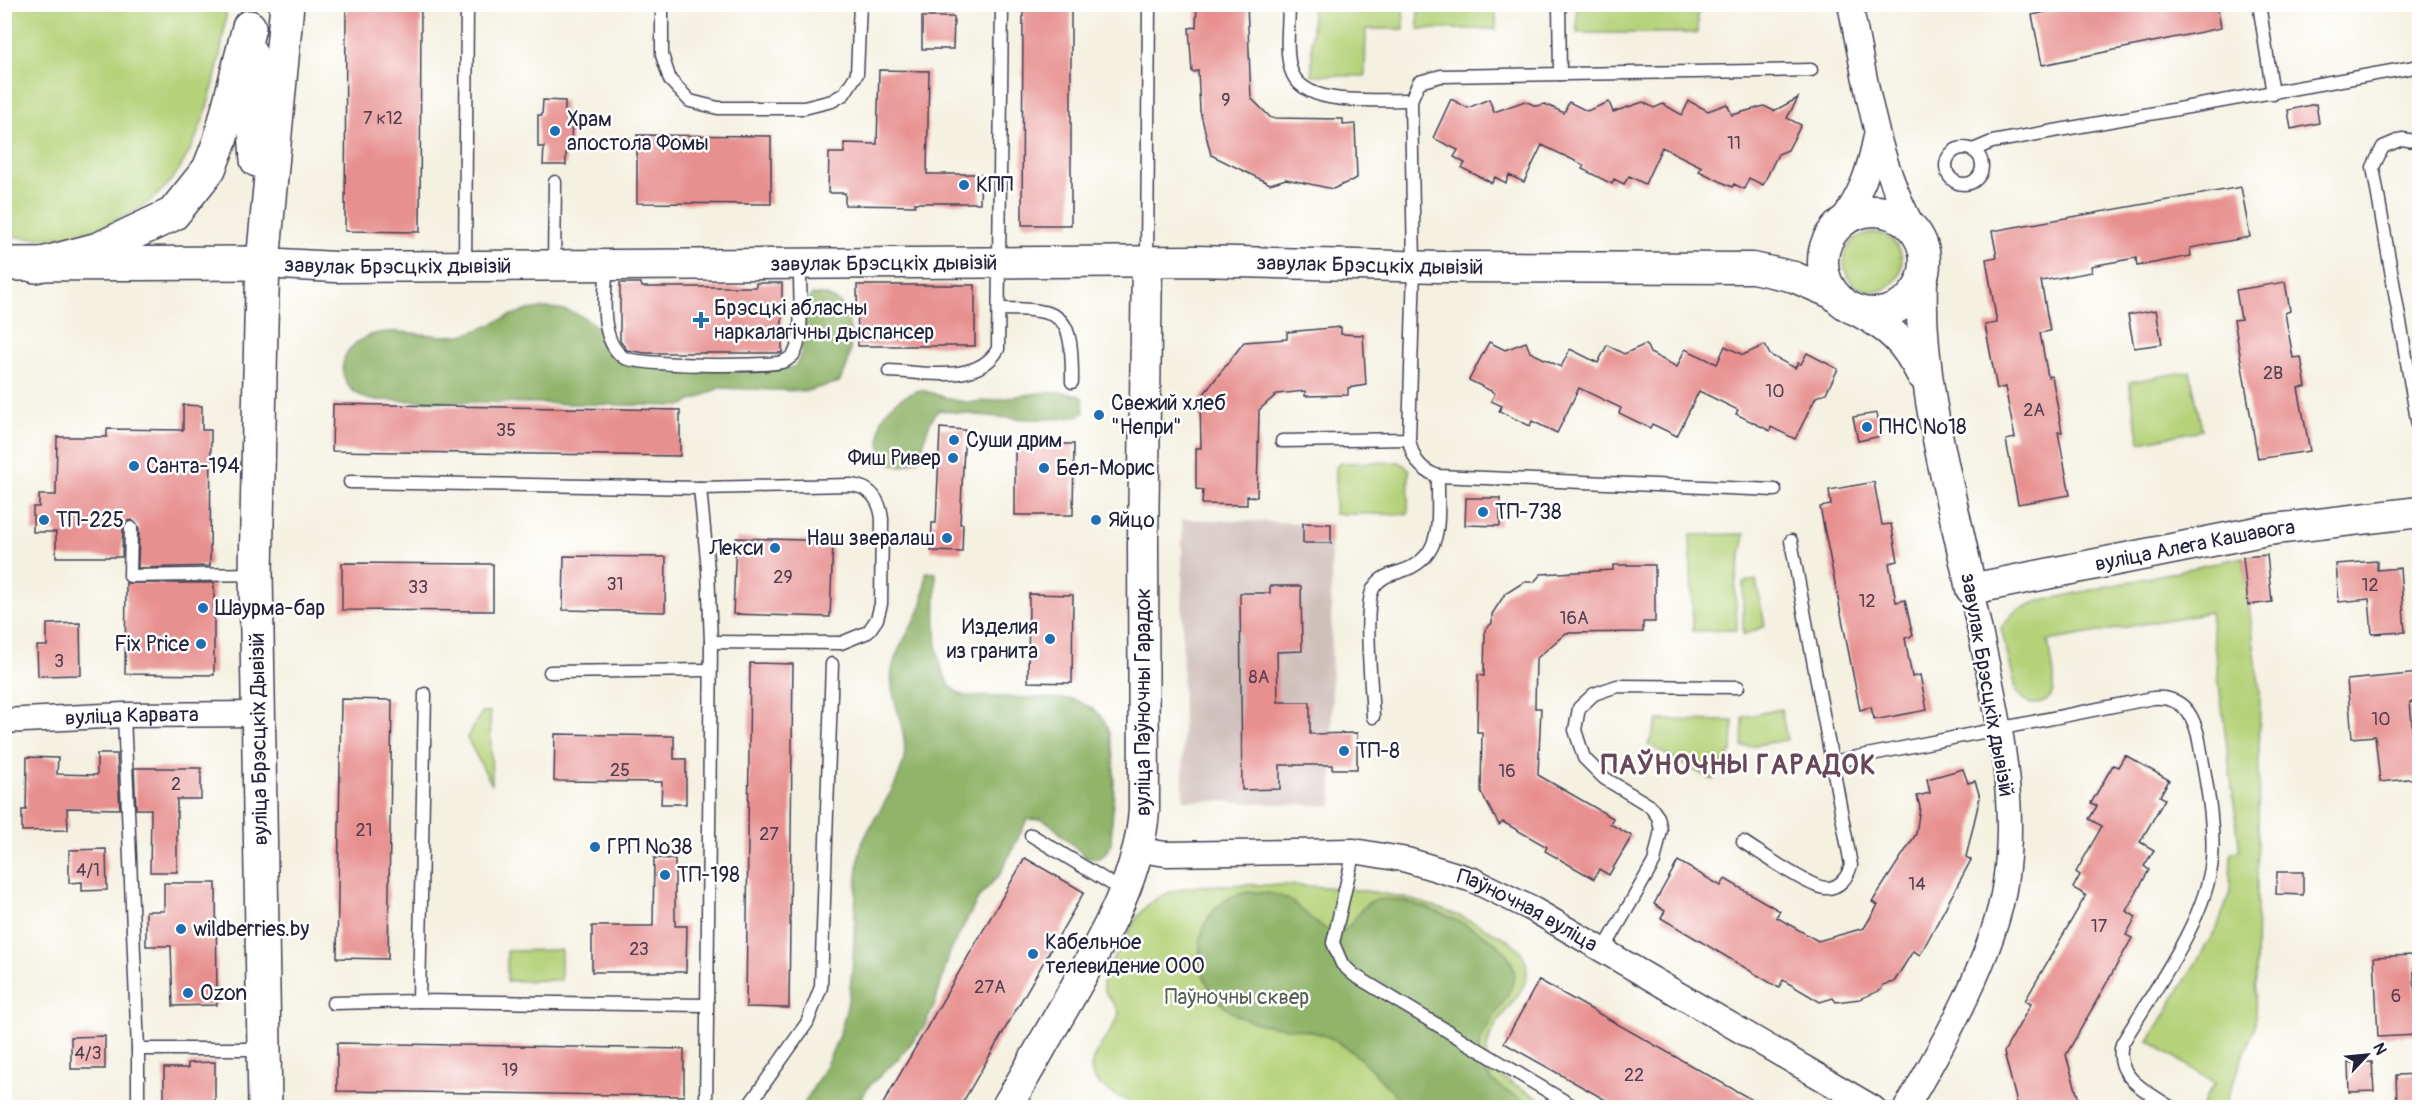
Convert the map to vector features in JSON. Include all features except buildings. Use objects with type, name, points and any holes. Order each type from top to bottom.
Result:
[{"type":"main road","name":"вуліца Брэсцкіх Дывізій","points":[[265,1107],[256,574],[263,263],[287,15]]},
{"type":"main road","name":"вуліца Брэсцкіх Дывізій","points":[[249,16],[263,263]]},
{"type":"main road","points":[[20,265],[99,249],[140,232],[173,214],[179,208],[209,169],[220,141],[249,16]]},
{"type":"main road","name":"завулак Брэсцкіх дывізій","points":[[20,265],[263,263]]},
{"type":"street","name":"завулак Брэсцкіх дывізій","points":[[1850,4],[1876,134],[1896,198],[1914,229]]},
{"type":"street","name":"завулак Брэсцкіх дывізій","points":[[1765,269],[1794,258],[1837,227],[1858,197],[1867,178],[1876,134]]},
{"type":"street","points":[[1879,210],[1892,213],[1914,229],[1925,254],[1922,280],[1906,302],[1895,309],[1875,313],[1845,302],[1825,276],[1822,256],[1837,227],[1859,213],[1879,210]]},
{"type":"street","name":"завулак Брэсцкіх дывізій","points":[[263,263],[335,267],[465,267],[1147,262],[1414,267],[1765,269],[1794,277],[1882,323],[1902,341],[1929,387]]},
{"type":"street","name":"вуліца Паўночны Гарадок","points":[[1006,1107],[1083,973],[1125,892],[1140,850],[1144,810],[1143,541],[1147,262]]},
{"type":"street","name":"завулак Брэсцкіх дывізій","points":[[1906,1107],[1965,996],[1998,913],[2005,884],[2009,822],[1999,730],[1929,387],[1921,308],[1922,280]]},
{"type":"street","name":"вуліца Алега Кашавога","points":[[1971,589],[2267,530],[2420,512]]},
{"type":"street","name":"вуліца Карвата","points":[[4,721],[124,715],[259,714]]},
{"type":"street","name":"Паўночная вуліца","points":[[1140,850],[1166,854],[1354,851],[1407,860],[1473,880],[1534,910],[1874,1107]]},
{"type":"lane","points":[[465,267],[467,4]]},
{"type":"lane","points":[[662,4],[662,55],[670,80],[690,101],[718,108],[804,108],[832,101],[844,94],[852,85],[857,74],[860,4]]},
{"type":"lane","points":[[889,371],[954,373],[982,367],[992,360],[998,349],[1002,4]]},
{"type":"lane","points":[[1147,262],[1149,4]]},
{"type":"lane","points":[[1288,4],[1290,69],[1301,87],[1310,93],[1327,97],[1411,100]]},
{"type":"lane","points":[[1559,4],[1560,74]]},
{"type":"lane","points":[[2259,4],[2273,94]]},
{"type":"lane","points":[[1973,150],[1992,142],[2273,94],[2420,66]]},
{"type":"lane","points":[[1775,490],[1438,476],[1423,469],[1417,462],[1409,439],[1414,267],[1411,100],[1415,87],[1432,76],[1811,70]]},
{"type":"lane","points":[[2420,142],[2402,139],[2383,147],[2373,167],[2420,437]]},
{"type":"lane","points":[[554,266],[555,182]]},
{"type":"lane","points":[[607,266],[606,319],[608,331],[617,351],[623,358],[638,363],[702,363],[782,362],[795,353],[799,339],[800,265]]},
{"type":"lane","points":[[999,309],[1038,309],[1050,311],[1060,319],[1068,329],[1072,342],[1072,382]]},
{"type":"lane","points":[[1282,441],[1409,439]]},
{"type":"lane","points":[[1373,717],[1371,596],[1384,577],[1408,569],[1429,555],[1437,533],[1438,476]]},
{"type":"lane","points":[[350,482],[700,488],[859,486],[872,493],[881,510],[882,519],[881,604],[877,619],[868,632],[841,643],[711,642]]},
{"type":"lane","points":[[700,488],[709,582],[711,642],[705,1107]]},
{"type":"lane","points":[[131,528],[130,576],[256,574]]},
{"type":"lane","points":[[1743,842],[1814,885],[1827,888],[1843,881],[1850,871],[1851,858],[1791,541]]},
{"type":"lane","points":[[747,1107],[807,1023],[821,987],[832,664]]},
{"type":"lane","points":[[550,672],[710,670]]},
{"type":"lane","points":[[1603,951],[1654,862],[1661,830],[1658,817],[1650,806],[1604,778],[1584,758],[1575,730],[1580,708],[1594,693],[1617,686],[1738,687]]},
{"type":"lane","points":[[418,1001],[425,694]]},
{"type":"lane","points":[[1832,762],[2163,697],[2181,704],[2193,718],[2211,816],[2212,853],[2208,881],[2195,919],[2122,1044],[2120,1053],[2126,1073],[2133,1081],[2172,1107]]},
{"type":"lane","points":[[124,715],[138,1049],[138,1107]]},
{"type":"lane","points":[[1031,835],[1125,892]]},
{"type":"lane","points":[[1354,851],[1333,943],[1342,964],[1354,975],[1488,1058],[1576,1107]]},
{"type":"lane","points":[[333,1003],[418,1001],[705,1005]]},
{"type":"lane","points":[[138,1049],[264,1049]]},
{"type":"shaded area","points":[[1182,519],[1331,524],[1332,806],[1183,800]]},
{"type":"green space","points":[[4,5],[227,5],[220,54],[207,108],[185,159],[171,180],[155,197],[118,219],[84,232],[39,238],[5,235]]},
{"type":"green space","points":[[1312,5],[1403,5],[1404,29],[1366,29],[1365,76],[1312,75]]},
{"type":"green space","points":[[1418,5],[1496,5],[1496,29],[1418,29]]},
{"type":"green space","points":[[1577,5],[1698,5],[1698,33],[1577,33]]},
{"type":"green space","points":[[1867,233],[1879,233],[1894,241],[1902,256],[1902,268],[1894,283],[1879,291],[1867,291],[1852,283],[1844,268],[1844,256],[1852,241]]},
{"type":"green space","points":[[812,295],[826,295],[841,304],[849,323],[850,343],[847,364],[839,382],[807,391],[719,388],[681,406],[370,400],[351,389],[343,374],[343,364],[348,351],[359,341],[372,335],[386,332],[446,336],[468,334],[512,315],[541,308],[568,311],[592,323],[611,345],[610,354],[623,364],[693,368],[794,367],[802,350],[803,311]]},
{"type":"green space","points":[[2190,371],[2202,430],[2140,442],[2129,382]]},
{"type":"green space","points":[[920,390],[966,402],[1058,392],[1083,398],[1084,413],[1073,417],[1036,419],[939,410],[928,427],[919,459],[901,467],[884,461],[880,436],[884,416],[897,401]]},
{"type":"green space","points":[[1400,462],[1409,469],[1408,514],[1335,514],[1336,467],[1340,463]]},
{"type":"green space","points":[[1745,534],[1735,586],[1737,630],[1693,631],[1690,535]]},
{"type":"green space","points":[[2243,557],[2260,693],[2255,1026],[2224,1107],[2201,1107],[2215,1083],[2149,1041],[2218,926],[2230,892],[2231,852],[2240,851],[2210,612],[2048,641],[2054,687],[2046,701],[2037,704],[2028,703],[2017,693],[2001,628],[2015,611],[2036,602]]},
{"type":"green space","points":[[926,572],[936,573],[936,642],[944,675],[952,688],[964,696],[1072,699],[1093,709],[1101,717],[1107,727],[1113,754],[1111,844],[1102,856],[1087,858],[1049,823],[1042,819],[1027,820],[1000,874],[979,897],[950,952],[935,1004],[924,1027],[899,1058],[869,1086],[854,1107],[802,1107],[821,1074],[842,1028],[852,974],[860,849],[897,781],[904,758],[904,736],[893,693],[892,671],[900,647],[922,605]]},
{"type":"green space","points":[[1756,580],[1765,626],[1743,635],[1743,582]]},
{"type":"green space","points":[[1781,709],[1787,740],[1742,747],[1743,717]]},
{"type":"green space","points":[[482,712],[490,712],[492,785],[467,738]]},
{"type":"green space","points":[[1658,720],[1733,721],[1732,751],[1713,780],[1648,745]]},
{"type":"green space","name":"Паўночны сквер","points":[[1285,885],[1388,894],[1460,916],[1500,935],[1513,944],[1519,949],[1526,963],[1525,981],[1493,1030],[1486,1056],[1499,1076],[1555,1107],[1136,1107],[1100,1085],[1092,1073],[1092,1065],[1119,1013],[1104,990],[1103,981],[1134,922],[1145,907],[1163,895],[1196,887]]},
{"type":"green space","points":[[1249,892],[1271,894],[1287,899],[1316,923],[1333,931],[1346,929],[1365,905],[1381,899],[1411,903],[1427,908],[1482,934],[1506,953],[1514,971],[1511,988],[1489,1023],[1481,1041],[1480,1059],[1491,1079],[1512,1094],[1537,1107],[1408,1107],[1364,1062],[1334,1040],[1308,1031],[1255,1022],[1230,1011],[1215,997],[1206,981],[1200,962],[1200,943],[1205,925],[1214,910],[1229,898]]},
{"type":"green space","points":[[561,950],[561,980],[507,981],[507,951]]},
{"type":"place","name":"Храм апостола Фомы","points":[[555,131]]},
{"type":"place","name":"КПП","points":[[964,185]]},
{"type":"place","name":"Брэсцкі абласны наркалагічны дыспансер","points":[[701,320]]},
{"type":"place","name":"Свежий хлеб \"Непри\"","points":[[1099,415]]},
{"type":"place","name":"ПНС №18","points":[[1867,427]]},
{"type":"place","name":"Суши дрим","points":[[954,440]]},
{"type":"place","name":"Фиш Ривер","points":[[953,458]]},
{"type":"place","name":"Санта-194","points":[[134,466]]},
{"type":"place","name":"Бел-Морис","points":[[1044,468]]},
{"type":"place","name":"ТП-738","points":[[1483,512]]},
{"type":"place","name":"ТП-225","points":[[44,520]]},
{"type":"place","name":"Яйцо","points":[[1096,520]]},
{"type":"place","name":"Наш звералаш","points":[[947,538]]},
{"type":"place","name":"Лекси","points":[[775,548]]},
{"type":"place","name":"Шаурма-бар","points":[[203,608]]},
{"type":"place","name":"Изделия из гранита","points":[[1050,639]]},
{"type":"place","name":"Fix Price","points":[[201,644]]},
{"type":"place","name":"ТП-8","points":[[1344,751]]},
{"type":"place","name":"ГРП №38","points":[[595,847]]},
{"type":"place","name":"ТП-198","points":[[665,875]]},
{"type":"place","name":"wildberries.by","points":[[181,929]]},
{"type":"place","name":"Кабельное телевидение ООО","points":[[1033,954]]},
{"type":"place","name":"Ozon","points":[[188,993]]},
{"type":"district","name":"ПАЎНОЧНЫ ГАРАДОК","points":[[1739,765]]}]
